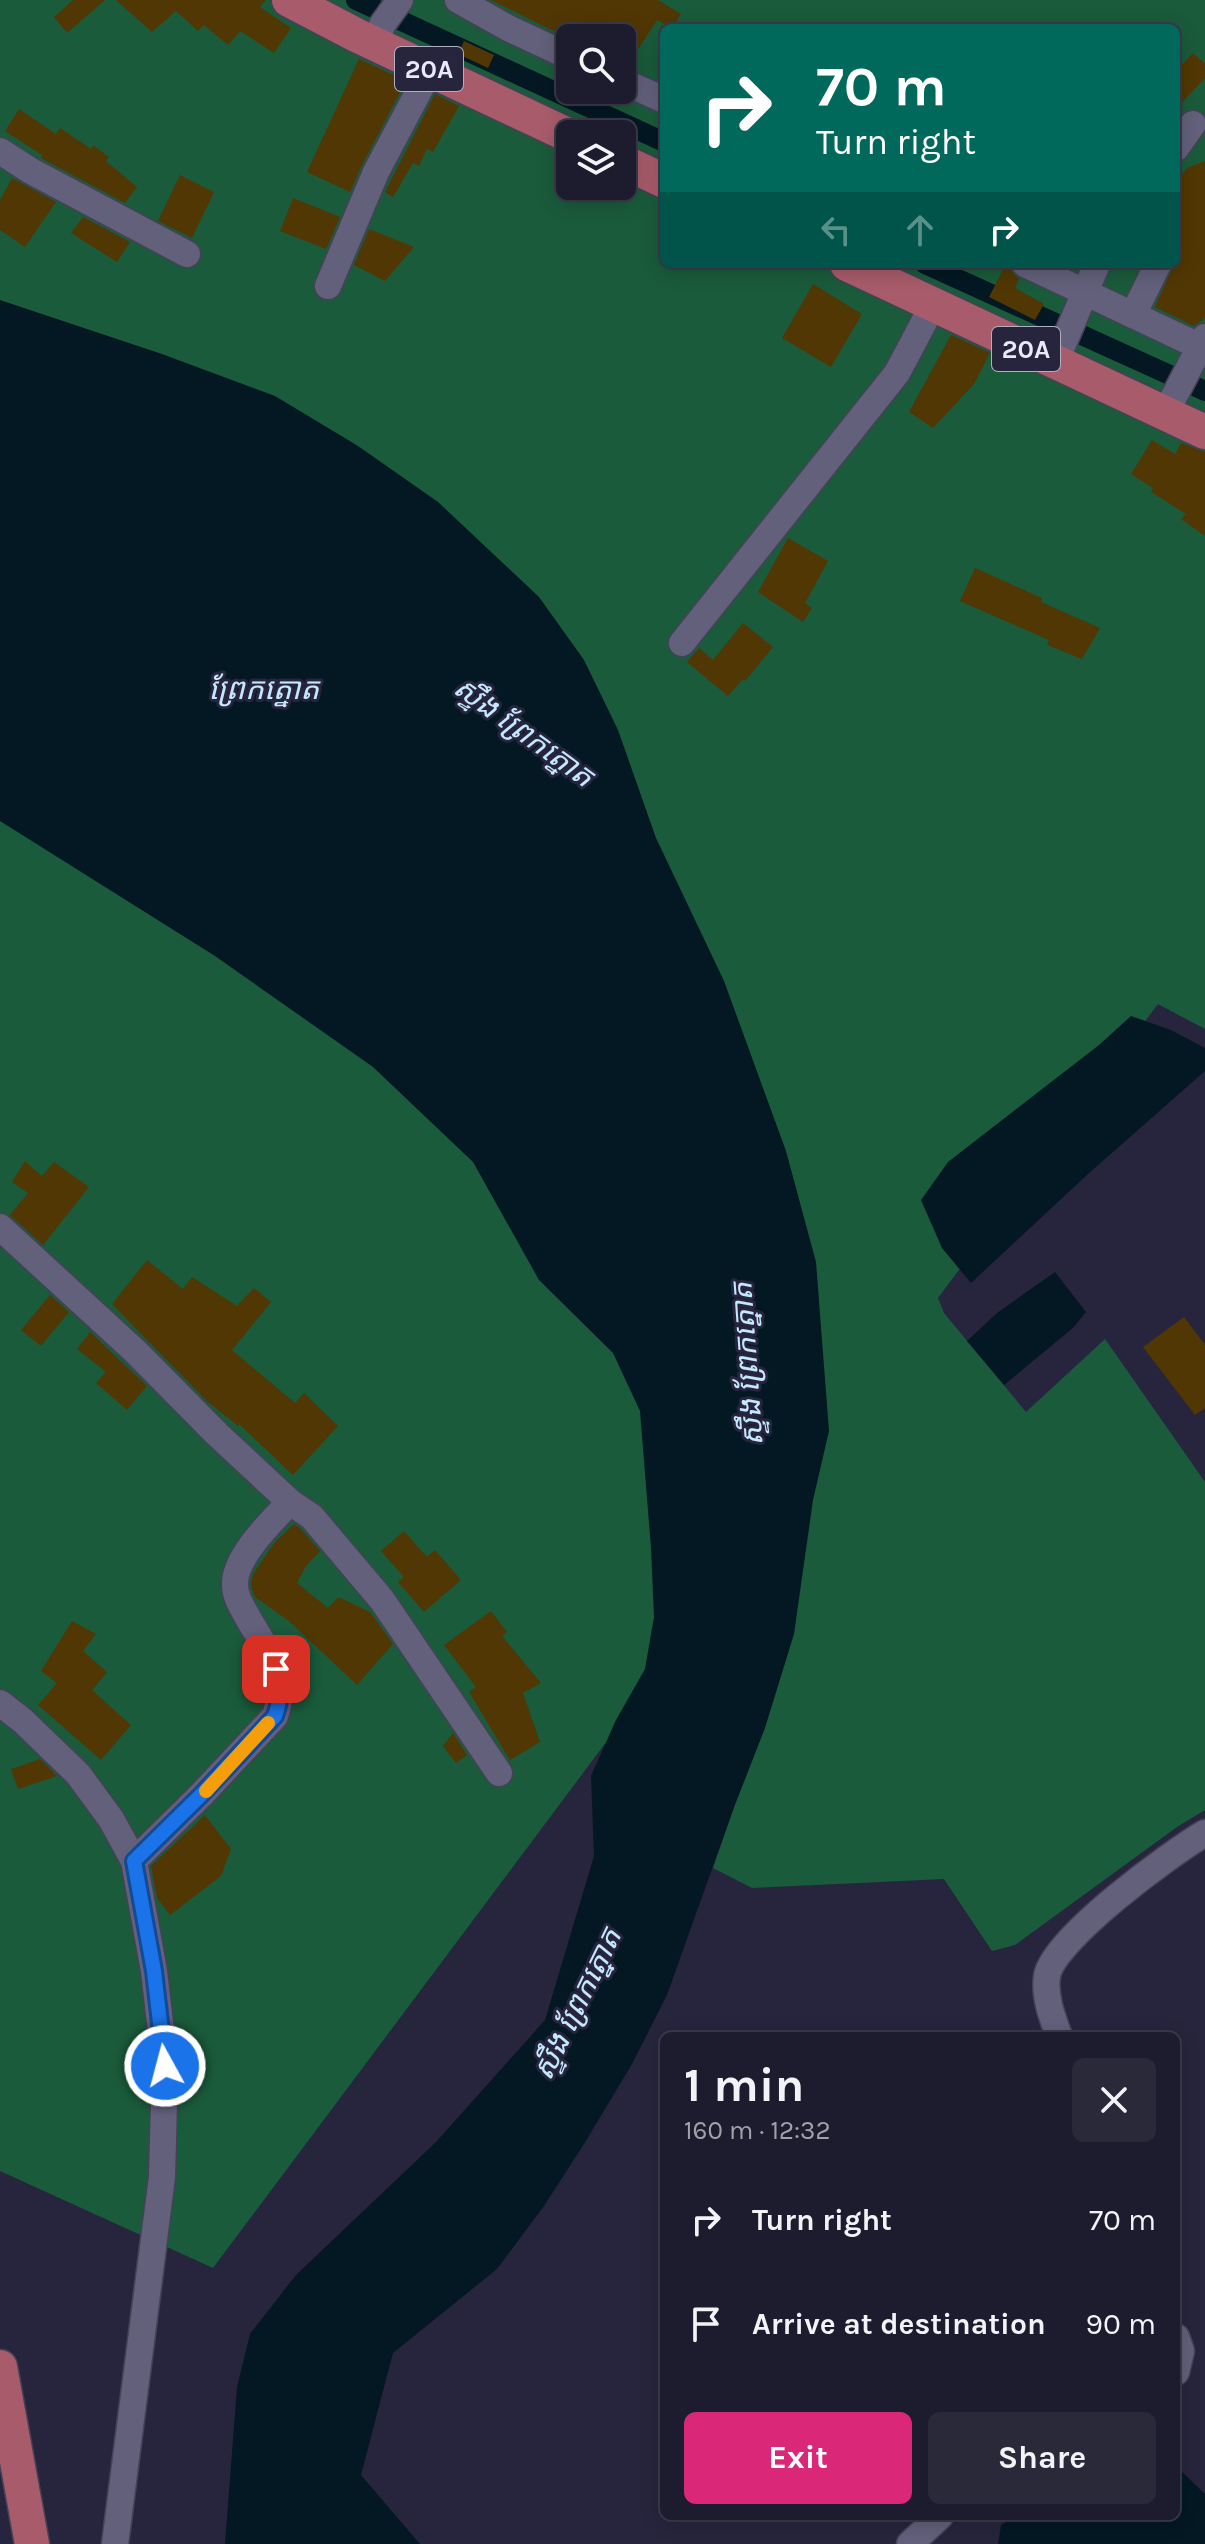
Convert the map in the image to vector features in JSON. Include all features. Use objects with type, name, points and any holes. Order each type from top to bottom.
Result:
[{"type":"main road","name":"20A","points":[[289,0],[379,35],[430,70],[556,129]]},
{"type":"main road","points":[[636,168],[660,179]]},
{"type":"main road","name":"20A","points":[[856,268],[933,305],[1060,350],[1170,402],[1205,432]]},
{"type":"main road","points":[[0,2367],[32,2544]]},
{"type":"street","points":[[379,35],[400,0]]},
{"type":"street","points":[[458,0],[556,50]]},
{"type":"street","points":[[328,286],[376,172],[430,70]]},
{"type":"street","points":[[636,87],[660,98]]},
{"type":"street","points":[[1180,142],[1193,124]]},
{"type":"street","points":[[0,151],[31,171],[187,254]]},
{"type":"street","points":[[1034,268],[1200,347],[1170,402]]},
{"type":"street","points":[[1060,350],[1074,286],[1093,268]]},
{"type":"street","points":[[1133,315],[1156,268]]},
{"type":"street","points":[[682,643],[897,373],[933,305]]},
{"type":"street","points":[[0,1227],[136,1352],[290,1502],[312,1517],[382,1600],[499,1773]]},
{"type":"street","points":[[134,1861],[275,1716],[281,1687],[276,1669],[237,1598],[235,1581],[253,1543],[290,1502]]},
{"type":"street","points":[[0,1703],[78,1774],[111,1819],[134,1861],[154,1971],[165,2066],[162,2177],[115,2544]]},
{"type":"street","points":[[1058,2032],[1047,1990],[1047,1975],[1056,1957],[1134,1881],[1205,1833]]},
{"type":"street","points":[[910,2544],[936,2520]]},
{"type":"green space","points":[[0,0],[1205,0],[1205,1029],[1158,1004],[938,1298],[944,1313],[1026,1412],[1105,1339],[1205,1482],[1205,1810],[1015,1945],[992,1951],[944,1879],[752,1888],[713,1868],[733,1810],[823,1452],[213,2268],[0,2171]]},
{"type":"water","name":"ព្រែកត្នោត","points":[[0,300],[162,354],[275,396],[358,446],[438,502],[539,597],[584,660],[618,730],[656,838],[724,981],[786,1151],[816,1262],[829,1431],[813,1500],[794,1634],[765,1728],[667,1995],[632,2064],[544,2206],[497,2269],[393,2353],[361,2475],[420,2544],[225,2544],[237,2387],[250,2334],[296,2275],[436,2142],[545,2020],[594,1856],[591,1776],[616,1720],[645,1669],[654,1617],[640,1411],[613,1353],[539,1280],[473,1162],[373,1067],[215,956],[0,821]]},
{"type":"water","points":[[1131,1016],[1171,1030],[1205,1048],[1205,1071],[971,1283],[942,1248],[921,1200],[948,1162],[1099,1045]]},
{"type":"water","points":[[1055,1272],[1086,1312],[1073,1328],[1004,1385],[967,1341],[997,1313]]},
{"type":"water","points":[[1180,2470],[1205,2494],[1205,2544],[998,2544],[1001,2525],[1009,2520],[1180,2520]]},
{"type":"building","points":[[73,0],[105,0],[67,33],[54,17]]},
{"type":"building","points":[[116,0],[266,0],[260,7],[291,28],[274,53],[240,31],[228,45],[204,25],[198,31],[176,11],[152,32]]},
{"type":"building","points":[[491,0],[658,0],[681,14],[675,24],[657,20],[636,52],[636,24],[556,24],[556,32]]},
{"type":"building","points":[[464,41],[494,55],[488,68],[458,54]]},
{"type":"building","points":[[1193,53],[1205,64],[1205,78],[1180,105],[1180,67]]},
{"type":"building","points":[[359,59],[406,81],[350,192],[307,172]]},
{"type":"building","points":[[435,94],[459,106],[433,152],[427,149],[419,166],[413,163],[393,197],[385,192]]},
{"type":"building","points":[[19,109],[56,134],[60,128],[109,157],[106,161],[137,187],[125,203],[41,158],[42,155],[5,131]]},
{"type":"building","points":[[1205,161],[1205,318],[1194,326],[1155,307],[1172,268],[1180,268],[1180,176],[1187,168]]},
{"type":"building","points":[[180,175],[214,192],[192,238],[158,221]]},
{"type":"building","points":[[12,178],[56,202],[25,247],[0,230],[0,200]]},
{"type":"building","points":[[293,198],[340,217],[326,249],[280,231]]},
{"type":"building","points":[[83,217],[130,242],[117,262],[71,233]]},
{"type":"building","points":[[369,229],[414,247],[385,281],[354,265]]},
{"type":"building","points":[[1004,268],[1010,268],[1019,279],[1015,288],[1044,304],[1035,320],[989,297]]},
{"type":"building","points":[[813,284],[862,314],[831,367],[782,338]]},
{"type":"building","points":[[951,335],[990,353],[974,384],[933,428],[909,412]]},
{"type":"building","points":[[1152,440],[1175,454],[1181,443],[1205,452],[1205,536],[1181,519],[1186,514],[1151,492],[1153,488],[1131,474]]},
{"type":"building","points":[[788,538],[828,561],[805,603],[812,608],[803,622],[758,592]]},
{"type":"building","points":[[975,568],[1100,628],[1082,659],[1047,645],[1049,640],[960,601]]},
{"type":"building","points":[[743,623],[773,647],[728,696],[687,662],[699,648],[713,660]]},
{"type":"building","points":[[25,1161],[42,1176],[54,1162],[89,1187],[43,1245],[10,1215],[28,1193],[12,1182]]},
{"type":"building","points":[[147,1260],[183,1289],[192,1277],[237,1306],[254,1288],[271,1302],[232,1350],[295,1403],[304,1393],[338,1426],[293,1475],[239,1424],[207,1401],[112,1304]]},
{"type":"building","points":[[50,1295],[69,1312],[41,1346],[21,1330]]},
{"type":"building","points":[[1184,1317],[1205,1345],[1205,1408],[1195,1415],[1143,1347]]},
{"type":"building","points":[[90,1332],[147,1386],[127,1410],[96,1383],[106,1372],[77,1349]]},
{"type":"building","points":[[294,1524],[320,1551],[306,1566],[297,1583],[328,1608],[338,1597],[370,1612],[393,1644],[357,1685],[253,1592],[253,1574],[275,1542]]},
{"type":"building","points":[[404,1531],[427,1557],[435,1550],[461,1580],[424,1612],[398,1582],[404,1577],[381,1551]]},
{"type":"building","points":[[491,1611],[507,1632],[502,1636],[541,1683],[523,1693],[540,1742],[510,1760],[469,1692],[476,1687],[444,1645]]},
{"type":"building","points":[[72,1621],[96,1634],[83,1651],[107,1672],[92,1690],[131,1725],[101,1760],[38,1705],[57,1683],[41,1671]]},
{"type":"building","points":[[453,1733],[467,1755],[456,1763],[443,1746]]},
{"type":"building","points":[[40,1759],[57,1776],[18,1789],[11,1769]]},
{"type":"building","points":[[205,1815],[231,1849],[221,1876],[170,1915],[157,1898],[151,1866]]},
{"type":"waterway","points":[[356,0],[660,140]]},
{"type":"waterway","points":[[934,268],[1205,391]]},
{"type":"slow traffic","points":[[206,1791],[268,1723]]},
{"type":"route","points":[[165,2066],[154,1971],[134,1861],[275,1716],[281,1687],[276,1669]]},
{"type":"water label","name":"ស្ទឹង ព្រែកត្នោត","points":[[524,732]]},
{"type":"water label","name":"ស្ទឹង ព្រែកត្នោត","points":[[747,1364]]},
{"type":"water label","name":"ស្ទឹង ព្រែកត្នោត","points":[[577,2004]]}]
